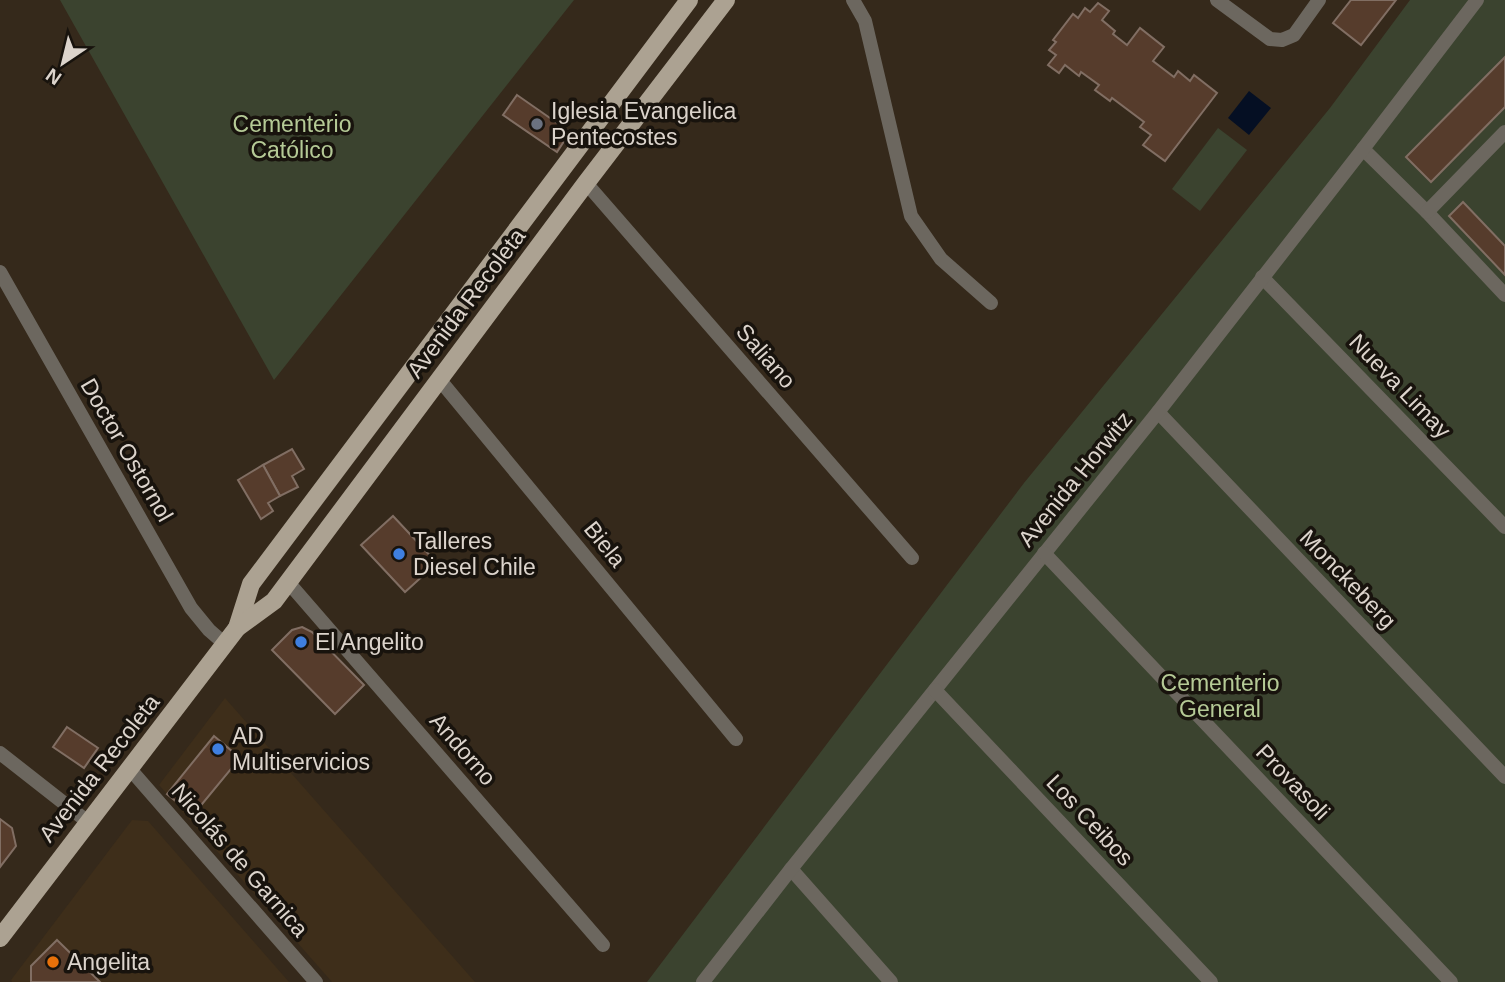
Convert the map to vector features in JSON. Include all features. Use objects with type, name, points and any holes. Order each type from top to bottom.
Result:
[{"type":"main road","name":"Avenida Recoleta","points":[[237,628],[251,584],[689,0]]},
{"type":"main road","name":"Avenida Recoleta","points":[[0,938],[237,628],[274,601],[726,0]]},
{"type":"street","points":[[853,0],[865,21],[911,216],[941,259],[991,303]]},
{"type":"street","points":[[1217,0],[1269,39],[1282,40],[1294,35],[1320,0]]},
{"type":"street","name":"Avenida Horwitz","points":[[703,982],[1158,412],[1477,0]]},
{"type":"street","points":[[1427,212],[1505,132]]},
{"type":"street","points":[[1363,149],[1505,295]]},
{"type":"street","name":"Saliano","points":[[586,183],[912,558]]},
{"type":"street","name":"Doctor Ostornol","points":[[0,272],[191,608],[225,644]]},
{"type":"street","name":"Nueva Limay","points":[[1262,277],[1505,527]]},
{"type":"street","name":"Biela","points":[[439,379],[736,738]]},
{"type":"street","name":"Monckeberg","points":[[1158,412],[1505,777]]},
{"type":"street","name":"Provasoli","points":[[1044,553],[1451,982]]},
{"type":"street","name":"Andorno","points":[[288,582],[603,945]]},
{"type":"street","name":"Los Ceibos","points":[[935,690],[1212,982]]},
{"type":"street","points":[[0,753],[88,822]]},
{"type":"street","name":"Nicolás de Garnica","points":[[130,769],[316,982]]},
{"type":"street","points":[[792,869],[891,982]]},
{"type":"shaded area","points":[[225,698],[475,982],[332,982],[159,785]]},
{"type":"shaded area","points":[[132,820],[148,821],[289,982],[12,982]]},
{"type":"green space","name":"Cementerio Católico","points":[[60,0],[574,0],[274,380]]},
{"type":"green space","name":"Cementerio General","points":[[1410,0],[1505,0],[1505,982],[647,982],[1024,483],[1330,108]]},
{"type":"green space","points":[[1218,128],[1247,150],[1200,211],[1172,189]]},
{"type":"water","points":[[1249,91],[1271,108],[1249,135],[1228,118]]},
{"type":"building","points":[[1351,0],[1396,0],[1361,45],[1333,23]]},
{"type":"building","points":[[1098,3],[1109,11],[1102,20],[1115,31],[1113,34],[1127,45],[1140,28],[1164,47],[1153,61],[1174,77],[1178,71],[1190,81],[1194,75],[1217,93],[1165,161],[1143,145],[1151,135],[1140,127],[1144,122],[1112,98],[1110,101],[1095,90],[1099,85],[1081,72],[1079,76],[1065,65],[1059,73],[1048,65],[1056,55],[1049,50],[1056,42],[1053,40],[1073,14],[1078,18],[1085,8],[1090,12]]},
{"type":"building","points":[[1505,57],[1505,107],[1431,182],[1406,157]]},
{"type":"building","name":"Iglesia Evangelica Pentecostes","points":[[517,95],[570,132],[557,152],[503,115]]},
{"type":"building","points":[[1463,202],[1505,246],[1505,275],[1449,216]]},
{"type":"building","points":[[292,449],[304,469],[292,476],[298,487],[280,496],[263,465]]},
{"type":"building","points":[[263,465],[280,496],[268,503],[273,511],[261,519],[238,480]]},
{"type":"building","name":"Talleres Diesel Chile","points":[[393,516],[437,563],[405,592],[361,545]]},
{"type":"building","points":[[302,627],[312,632],[364,685],[335,714],[272,650],[292,630]]},
{"type":"building","points":[[67,727],[98,748],[84,768],[53,747]]},
{"type":"building","points":[[214,736],[240,758],[193,815],[167,794]]},
{"type":"building","points":[[0,819],[12,828],[16,846],[0,867]]},
{"type":"building","points":[[57,940],[100,982],[31,982],[31,966]]},
{"type":"place","name":"Iglesia Evangelica Pentecostes","points":[[537,124]]},
{"type":"place","name":"Talleres Diesel Chile","points":[[399,554]]},
{"type":"place","name":"El Angelito","points":[[301,642]]},
{"type":"place","name":"AD Multiservicios","points":[[218,749]]},
{"type":"place","name":"Angelita","points":[[53,962]]}]
